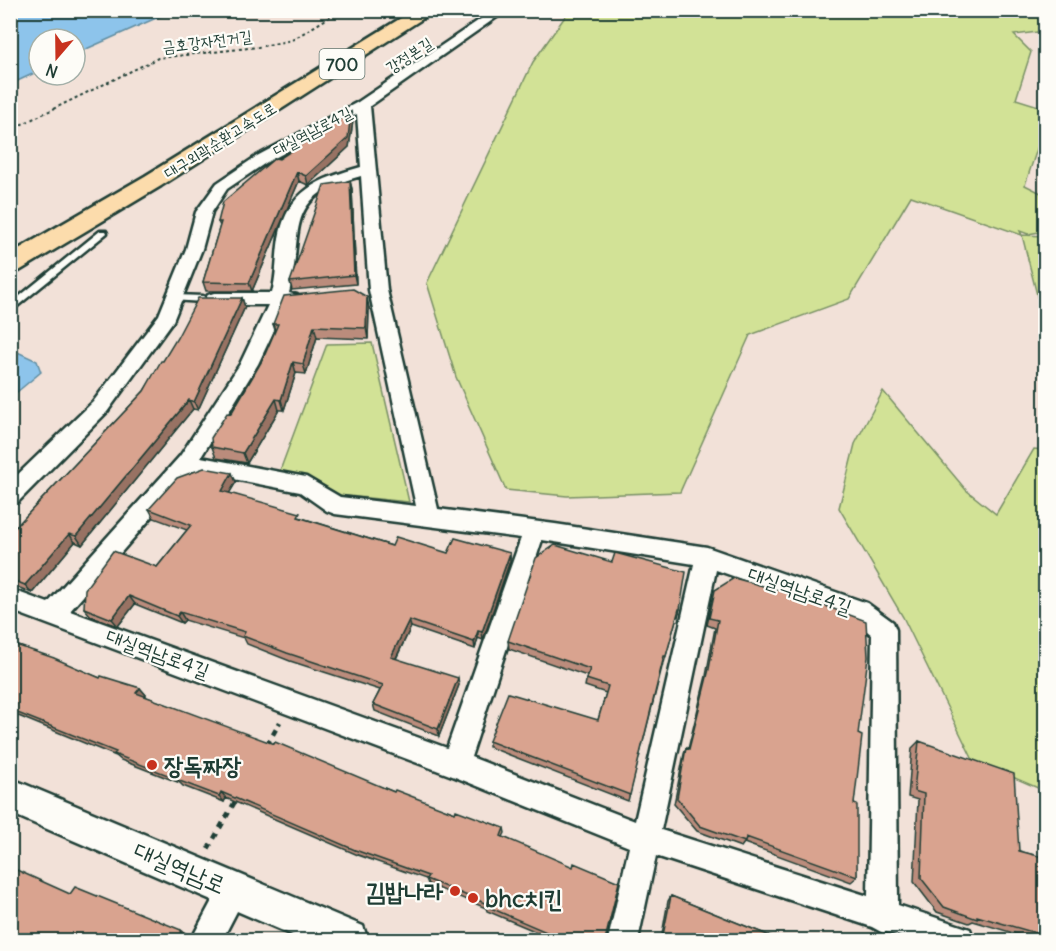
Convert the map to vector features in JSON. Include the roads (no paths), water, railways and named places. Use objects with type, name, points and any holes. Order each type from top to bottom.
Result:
[{"type":"highway","name":"대구외곽순환고속도로","points":[[18,249],[99,216],[400,10]]},
{"type":"highway","name":"대구외곽순환고속도로","points":[[248,112],[427,10]]},
{"type":"highway","name":"대구외곽순환고속도로","points":[[10,265],[18,249],[47,229],[99,216]]},
{"type":"highway","points":[[10,271],[18,249]]},
{"type":"street","name":"강정본길","points":[[363,105],[502,10]]},
{"type":"street","name":"대실역남로4길","points":[[10,496],[100,407],[167,317],[194,249],[204,212],[222,186],[262,159],[363,105],[378,290],[429,518]]},
{"type":"street","points":[[52,615],[187,462],[245,373],[279,300],[290,220],[304,199],[326,182],[368,170]]},
{"type":"street","points":[[356,292],[378,290]]},
{"type":"street","points":[[203,299],[279,300],[312,297]]},
{"type":"street","name":"대실역남로4길","points":[[187,462],[306,485],[335,505],[534,531],[707,558],[859,610],[884,630],[883,918]]},
{"type":"street","points":[[455,764],[534,531]]},
{"type":"street","points":[[623,940],[707,558]]},
{"type":"street","name":"대실역남로4길","points":[[10,599],[291,702],[646,839],[883,918],[959,940]]},
{"type":"street","name":"대실역남로","points":[[10,795],[350,940]]},
{"type":"street","points":[[206,940],[233,890]]},
{"type":"lane","points":[[10,309],[99,216]]},
{"type":"lane","points":[[175,298],[203,299]]},
{"type":"water","points":[[11,10],[172,11],[87,49],[87,27],[27,27],[27,77],[11,84]]},
{"type":"water","points":[[11,349],[37,361],[41,372],[11,397]]},
{"type":"place","name":"장독짜장","points":[[152,765]]},
{"type":"place","name":"김밥나라","points":[[455,891]]},
{"type":"place","name":"bhc치킨","points":[[473,898]]}]
